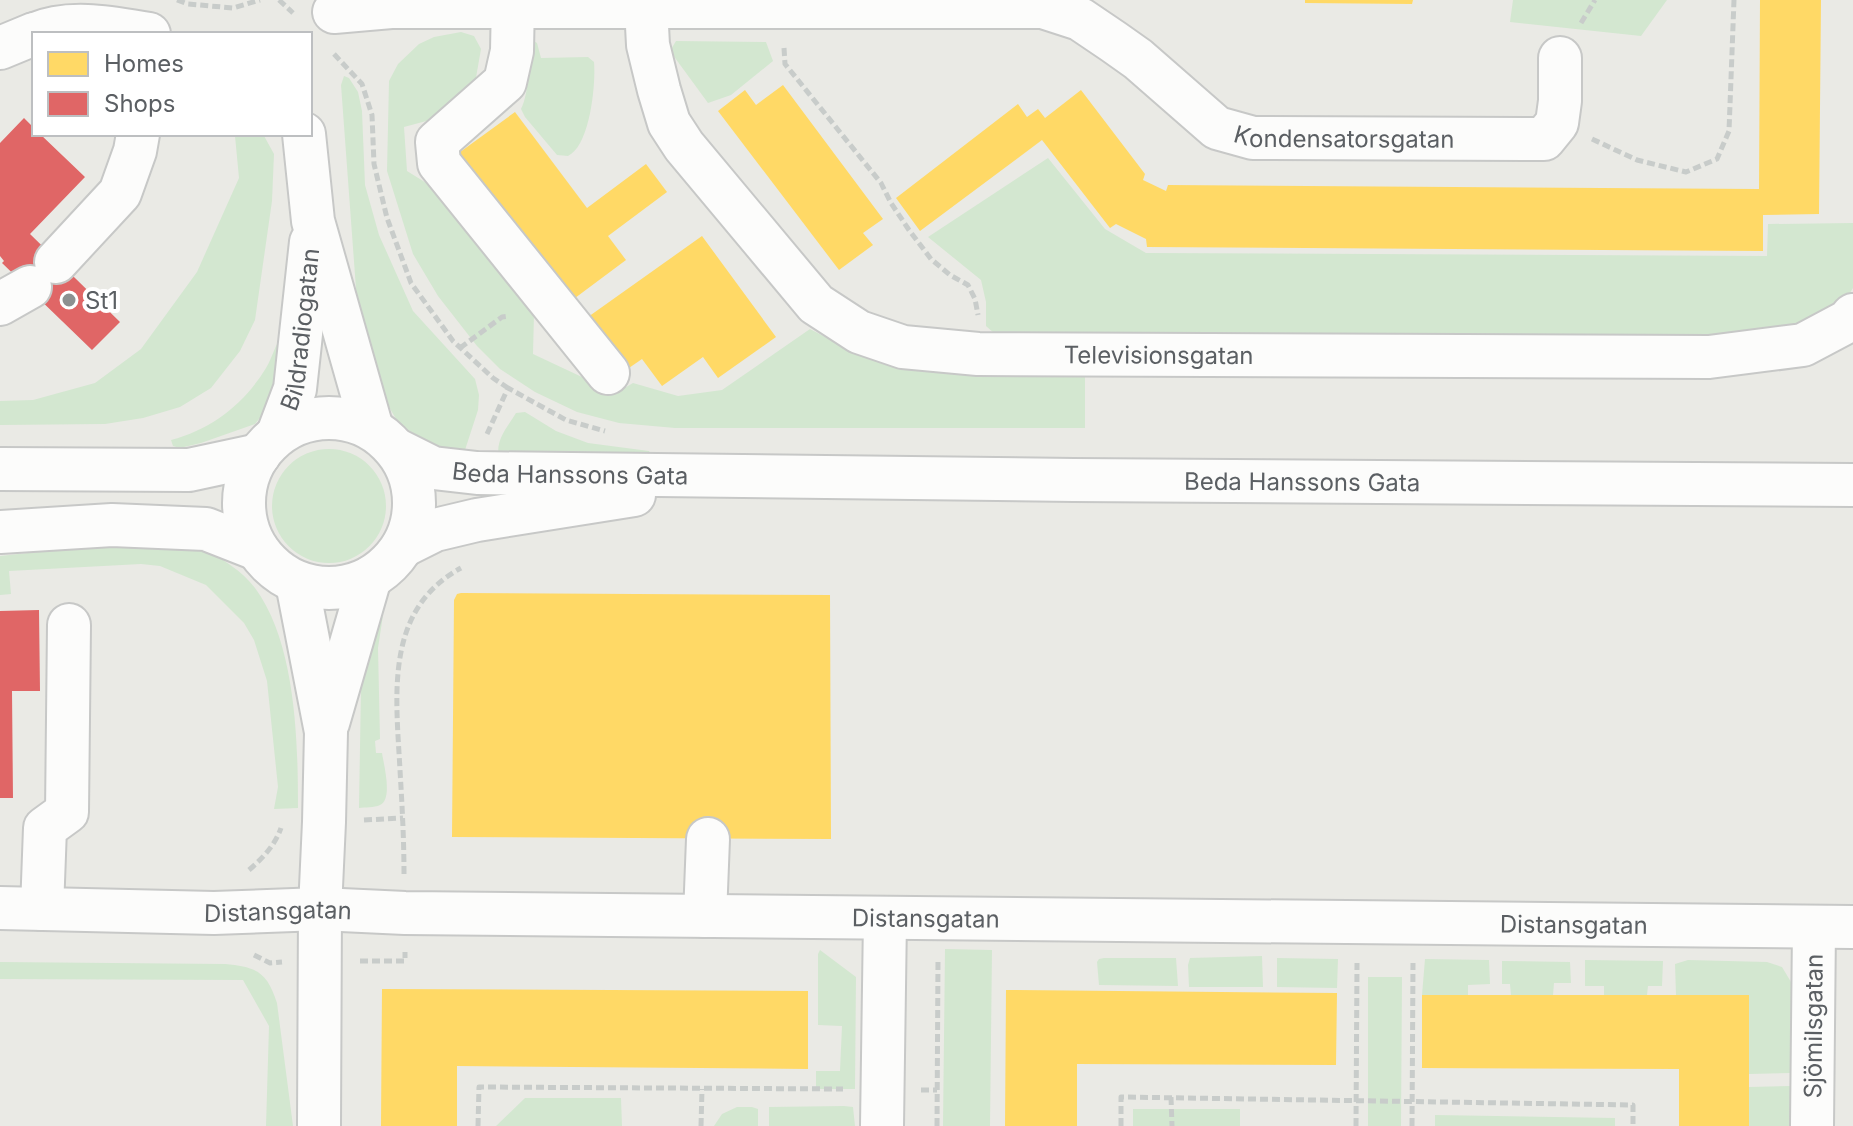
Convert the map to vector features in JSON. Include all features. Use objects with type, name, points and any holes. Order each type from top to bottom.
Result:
[{"type":"street","name":"Kondensatorsgatan","points":[[322,19],[391,7],[514,4],[1043,7],[1080,19],[1138,59],[1217,128],[1253,138],[1544,139],[1557,123]]},
{"type":"street","points":[[514,4],[512,51],[505,82],[437,142],[439,163],[608,373]]},
{"type":"street","name":"Televisionsgatan","points":[[619,5],[648,45],[669,123],[684,146],[816,304],[859,332],[903,347],[978,354],[1709,357],[1803,345],[1848,321],[1853,315]]},
{"type":"street","points":[[0,48],[37,24],[97,25],[137,32]]},
{"type":"street","points":[[1557,123],[1560,58]]},
{"type":"street","points":[[29,284],[120,193],[138,136]]},
{"type":"street","name":"Bildradiogatan","points":[[268,444],[295,389],[313,221],[304,136]]},
{"type":"street","name":"Bildradiogatan","points":[[313,221],[384,439]]},
{"type":"street","name":"Beda Hanssons Gata","points":[[0,469],[189,470],[268,444],[299,424],[329,418],[350,421],[433,468],[477,473],[1853,485]]},
{"type":"street","name":"Beda Hanssons Gata","points":[[268,444],[250,472],[243,506],[247,529],[270,566],[297,583],[324,589],[350,586],[370,578],[389,564],[403,546],[412,526],[414,492],[407,469],[384,439]]},
{"type":"street","name":"Beda Hanssons Gata","points":[[403,546],[435,530],[477,520],[750,477]]},
{"type":"street","name":"Beda Hanssons Gata","points":[[0,532],[112,525],[206,529],[257,549]]},
{"type":"street","points":[[326,732],[370,578]]},
{"type":"street","points":[[297,583],[326,732],[320,909],[319,1126]]},
{"type":"street","points":[[42,909],[45,828],[67,812],[69,625]]},
{"type":"street","points":[[705,916],[708,839]]},
{"type":"street","name":"Distansgatan","points":[[0,908],[214,913],[320,909],[405,913],[1834,927]]},
{"type":"street","points":[[882,1108],[885,918]]},
{"type":"street","name":"Sjömilsgatan","points":[[1812,1126],[1834,927]]},
{"type":"path","points":[[177,0],[188,4],[233,8],[260,0]]},
{"type":"path","points":[[279,0],[322,19],[362,84],[372,115],[374,164],[387,218],[411,283],[453,341],[508,388],[566,420],[608,432]]},
{"type":"path","points":[[1557,123],[1637,160],[1686,172],[1717,159],[1729,131],[1734,0]]},
{"type":"path","points":[[781,7],[785,64],[881,183],[891,203],[931,259],[968,285],[975,299],[979,323],[978,354]]},
{"type":"path","points":[[460,348],[502,317],[554,306]]},
{"type":"path","points":[[477,473],[489,427],[508,388]]},
{"type":"path","points":[[244,952],[270,963],[405,961],[403,818],[396,694],[398,663],[407,628],[423,600],[444,577],[469,564],[478,548],[477,520]]},
{"type":"path","points":[[245,874],[263,859],[285,818],[324,822],[403,818]]},
{"type":"path","points":[[937,1126],[938,918]]},
{"type":"path","points":[[1356,1126],[1357,922]]},
{"type":"path","points":[[1412,1126],[1413,923]]},
{"type":"path","points":[[478,1126],[479,1087],[702,1089],[882,1108]]},
{"type":"path","points":[[701,1126],[702,1089]]},
{"type":"path","points":[[1121,1126],[1121,1097],[1171,1097],[1633,1105],[1633,1126]]},
{"type":"path","points":[[1171,1097],[1172,1126]]},
{"type":"green space","points":[[1513,0],[1667,0],[1641,36],[1510,22]]},
{"type":"green space","points":[[461,32],[474,36],[481,49],[474,89],[445,116],[404,127],[407,171],[444,194],[534,314],[533,354],[616,393],[633,383],[678,396],[722,390],[810,329],[850,350],[950,372],[1085,376],[1085,428],[675,428],[619,423],[577,412],[535,392],[500,369],[477,346],[438,296],[413,254],[387,171],[389,81],[398,64],[419,44],[434,37]]},
{"type":"green space","points":[[531,39],[537,43],[541,58],[588,57],[594,62],[590,114],[582,140],[568,156],[557,155],[521,109],[527,85]]},
{"type":"green space","points":[[676,41],[766,42],[773,61],[731,95],[708,103],[670,51]]},
{"type":"green space","points":[[344,76],[349,78],[358,92],[362,111],[365,185],[379,235],[413,311],[475,379],[479,395],[478,410],[465,450],[459,453],[435,447],[399,424],[376,385],[357,302],[341,85]]},
{"type":"green space","points":[[235,136],[264,136],[274,154],[272,201],[255,320],[240,351],[211,388],[180,407],[143,418],[105,424],[0,425],[0,401],[33,400],[95,383],[141,349],[197,272],[239,178]]},
{"type":"green space","points":[[1048,158],[1105,229],[1146,253],[1767,256],[1768,224],[1853,223],[1853,288],[1834,307],[1820,315],[1748,340],[995,334],[986,326],[986,302],[981,280],[928,237]]},
{"type":"green space","points":[[284,334],[271,404],[255,424],[201,443],[180,448],[173,446],[171,440],[213,422],[248,393]]},
{"type":"green space","points":[[525,412],[556,431],[588,443],[649,451],[651,456],[499,458],[500,440],[506,429],[516,413]]},
{"type":"green space","points":[[329,449],[351,453],[369,466],[382,484],[386,506],[382,528],[369,546],[351,559],[329,563],[307,559],[289,546],[276,528],[272,506],[276,484],[289,466],[307,453]]},
{"type":"green space","points":[[147,540],[189,545],[216,556],[250,582],[269,611],[287,664],[292,694],[298,808],[274,809],[278,787],[267,681],[254,640],[244,623],[206,585],[160,566],[141,564],[9,571],[11,594],[0,595],[0,556]]},
{"type":"green space","points":[[383,615],[378,648],[380,739],[375,741],[376,753],[382,753],[386,796],[380,805],[359,808],[361,687],[365,656]]},
{"type":"green space","points":[[945,949],[992,950],[990,1126],[943,1126]]},
{"type":"green space","points":[[820,950],[856,977],[855,1089],[816,1089],[816,1071],[840,1071],[842,1026],[818,1025]]},
{"type":"green space","points":[[1262,956],[1263,987],[1189,987],[1190,958]]},
{"type":"green space","points":[[1104,958],[1176,958],[1178,986],[1099,985],[1097,962]]},
{"type":"green space","points":[[1277,958],[1338,959],[1337,988],[1277,987]]},
{"type":"green space","points":[[1425,959],[1489,960],[1490,984],[1468,985],[1468,995],[1422,995]]},
{"type":"green space","points":[[1585,960],[1663,961],[1662,986],[1648,986],[1647,995],[1604,995],[1604,986],[1585,986]]},
{"type":"green space","points":[[1688,960],[1767,962],[1782,967],[1791,982],[1791,1073],[1749,1074],[1749,995],[1676,995],[1675,964]]},
{"type":"green space","points":[[1502,961],[1570,962],[1571,983],[1554,983],[1553,995],[1511,995],[1510,984],[1502,984]]},
{"type":"green space","points":[[0,962],[225,964],[253,969],[265,978],[277,1003],[293,1126],[266,1126],[269,1026],[243,980],[0,979]]},
{"type":"green space","points":[[1368,977],[1402,977],[1401,1126],[1368,1126]]},
{"type":"green space","points":[[1792,1086],[1792,1126],[1749,1126],[1749,1087]]},
{"type":"green space","points":[[525,1098],[621,1098],[622,1126],[496,1126]]},
{"type":"green space","points":[[737,1107],[758,1109],[758,1126],[714,1126],[722,1114]]},
{"type":"green space","points":[[769,1107],[853,1107],[855,1126],[769,1126]]},
{"type":"green space","points":[[1133,1109],[1240,1109],[1240,1126],[1133,1126]]},
{"type":"green space","points":[[1435,1115],[1615,1118],[1615,1126],[1435,1126]]},
{"type":"building: Homes","points":[[1305,0],[1413,0],[1412,4],[1305,3]]},
{"type":"building: Homes","points":[[1760,0],[1821,0],[1819,214],[1763,215],[1763,251],[1147,247],[1146,239],[1116,224],[1110,228],[1042,140],[920,231],[896,198],[1018,104],[1027,117],[1038,109],[1045,118],[1081,90],[1145,174],[1143,180],[1166,191],[1168,185],[1759,189]]},
{"type":"building: Homes","points":[[783,85],[883,219],[863,233],[873,245],[839,270],[718,111],[745,90],[756,105]]},
{"type":"building: Homes","points":[[515,112],[587,208],[646,164],[667,192],[608,236],[626,260],[567,304],[456,155]]},
{"type":"building: Homes","points":[[702,236],[776,337],[718,378],[703,357],[662,386],[642,359],[626,370],[588,317]]},
{"type":"building: Homes","points":[[461,593],[830,595],[831,839],[452,837],[454,600]]},
{"type":"building: Homes","points":[[382,989],[808,991],[808,1069],[457,1066],[457,1126],[381,1126]]},
{"type":"building: Homes","points":[[1006,990],[1337,993],[1336,1065],[1077,1064],[1077,1126],[1005,1126]]},
{"type":"building: Homes","points":[[1422,995],[1749,995],[1749,1126],[1679,1126],[1679,1069],[1422,1068]]},
{"type":"building: Shops","points":[[24,118],[32,126],[32,136],[42,136],[85,177],[30,234],[120,322],[92,350],[2,263],[0,143]]},
{"type":"building: Shops","points":[[39,610],[40,691],[12,691],[13,798],[0,798],[0,611]]},
{"type":"place","name":"St1","points":[[69,300]]}]
